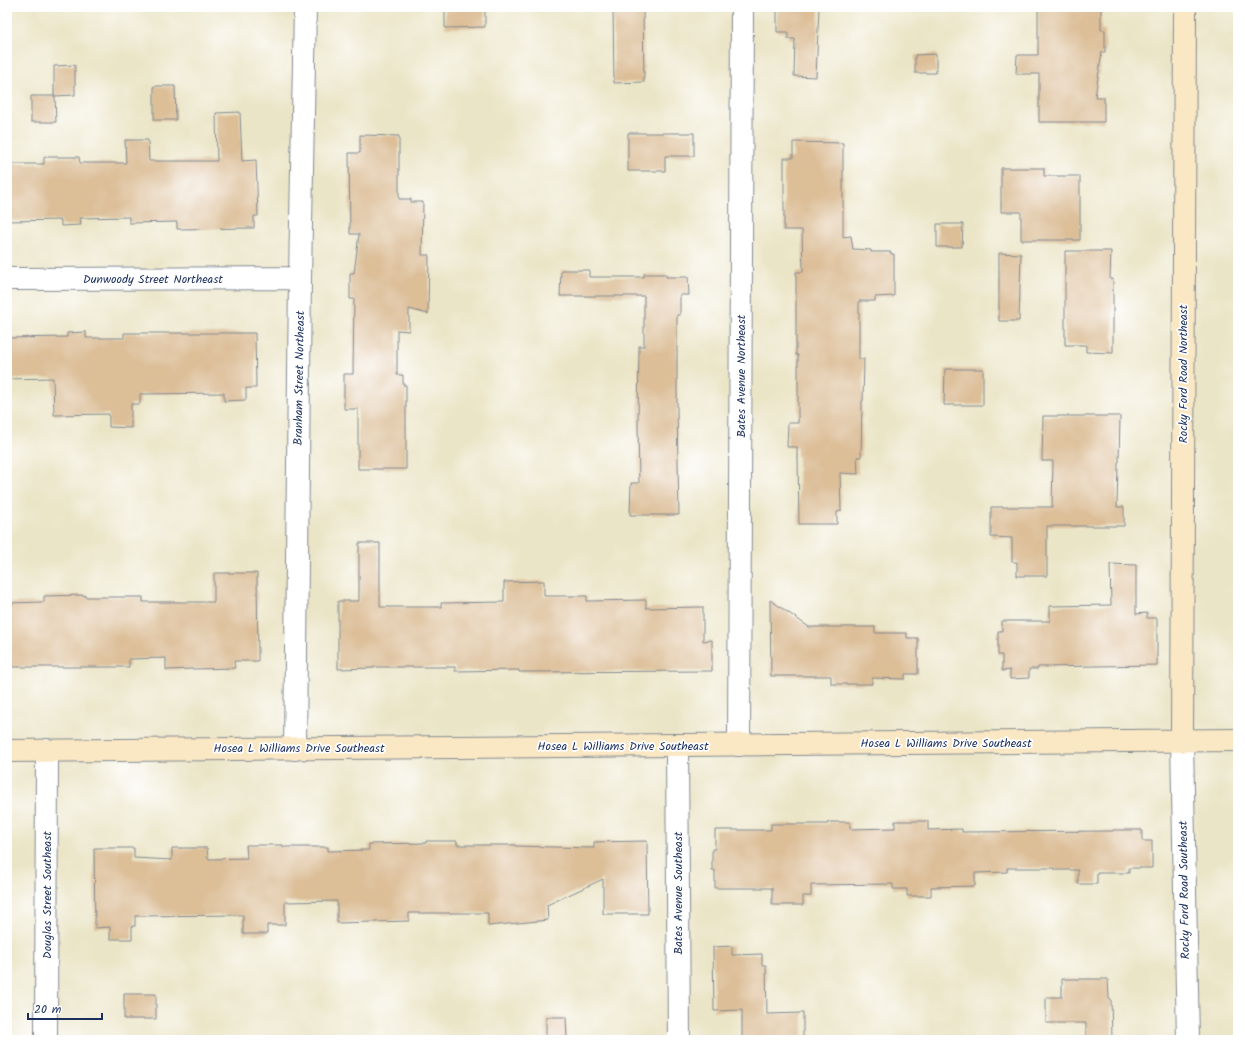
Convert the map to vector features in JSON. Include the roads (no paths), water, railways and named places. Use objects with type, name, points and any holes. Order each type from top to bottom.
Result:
[{"type":"street","name":"Branham Street Northeast","points":[[295,748],[300,278],[306,7]]},
{"type":"street","name":"Bates Avenue Northeast","points":[[739,744],[742,7]]},
{"type":"street","name":"Rocky Ford Road Northeast","points":[[1182,741],[1185,7]]},
{"type":"street","name":"Dunwoody Street Northeast","points":[[7,279],[300,278]]},
{"type":"street","name":"Hosea L Williams Drive Southeast","points":[[7,751],[1238,740]]},
{"type":"street","name":"Rocky Ford Road Southeast","points":[[1182,741],[1188,1040]]},
{"type":"street","name":"Bates Avenue Southeast","points":[[677,745],[679,1040]]},
{"type":"street","name":"Douglas Street Southeast","points":[[46,1040],[47,750]]}]
